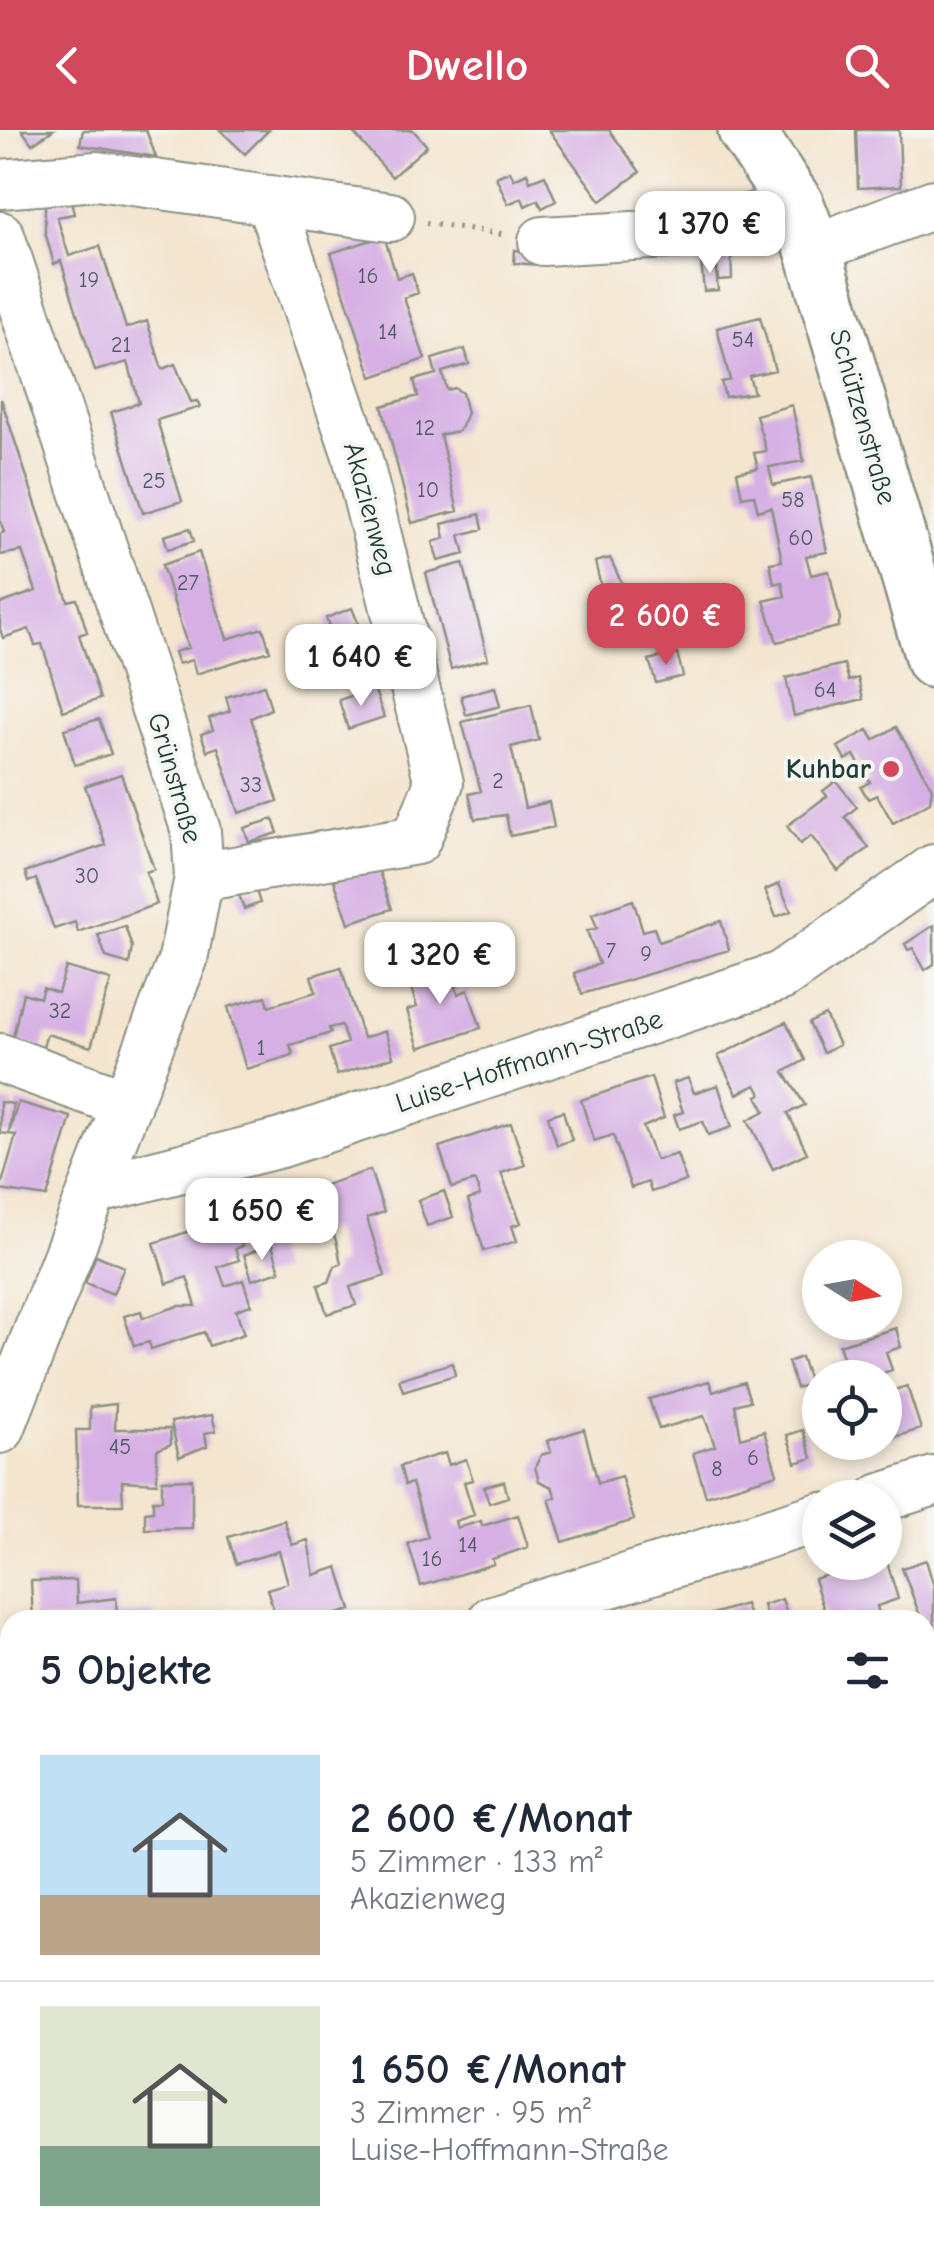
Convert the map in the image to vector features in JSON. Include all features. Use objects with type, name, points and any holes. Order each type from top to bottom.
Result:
[{"type":"main road","name":"Schützenstraße","points":[[746,130],[805,227],[934,660]]},
{"type":"street","points":[[0,184],[97,176],[390,218]]},
{"type":"street","name":"Akazienweg","points":[[199,877],[416,840],[439,782],[356,452],[270,200]]},
{"type":"street","points":[[543,241],[928,220]]},
{"type":"street","name":"Grünstraße","points":[[0,236],[18,358],[196,831],[199,877],[183,959],[0,1429]]},
{"type":"street","name":"Luise-Hoffmann-Straße","points":[[94,1190],[281,1144],[781,976],[934,868]]},
{"type":"street","points":[[0,1058],[128,1104]]},
{"type":"street","points":[[902,1491],[934,1480]]},
{"type":"street","points":[[525,1610],[802,1523]]},
{"type":"path","points":[[390,218],[543,241]]},
{"type":"building","points":[[22,130],[53,130],[32,144]]},
{"type":"building","points":[[83,130],[146,130],[156,157],[80,145]]},
{"type":"building","points":[[220,130],[269,130],[245,154]]},
{"type":"building","points":[[351,130],[413,130],[427,146],[392,177]]},
{"type":"building","points":[[549,130],[609,130],[640,172],[601,201]]},
{"type":"building","points":[[856,130],[899,130],[901,186],[858,188]]},
{"type":"building","points":[[510,171],[514,179],[527,173],[530,181],[545,175],[556,201],[542,208],[538,200],[525,206],[522,198],[508,204],[496,177]]},
{"type":"building","points":[[71,200],[74,214],[57,217],[69,256],[100,246],[126,328],[147,321],[162,369],[175,364],[191,402],[197,401],[200,407],[157,420],[182,501],[143,513],[111,412],[139,403],[128,362],[95,371],[61,261],[54,264],[45,232],[45,205]]},
{"type":"building","points":[[384,236],[397,278],[412,273],[418,293],[404,298],[425,359],[372,377],[331,253]]},
{"type":"building","points":[[515,250],[542,253],[540,265],[514,263]]},
{"type":"building","points":[[731,251],[732,279],[718,280],[716,252]]},
{"type":"building","points":[[715,261],[718,290],[704,291],[701,262]]},
{"type":"building","points":[[760,317],[775,370],[749,376],[754,393],[725,397],[721,382],[730,380],[717,328]]},
{"type":"building","points":[[465,349],[469,364],[442,372],[447,390],[455,388],[462,393],[467,413],[459,431],[440,435],[458,511],[412,523],[382,406],[418,396],[414,380],[436,374],[432,359]]},
{"type":"building","points":[[1,399],[68,601],[77,599],[87,632],[79,635],[100,699],[63,711],[42,644],[35,645],[29,629],[3,638],[0,629],[0,604],[36,591],[22,551],[0,555],[0,534],[4,532],[0,520]]},
{"type":"building","points":[[792,405],[804,461],[769,467],[773,485],[811,477],[827,552],[806,556],[811,575],[829,571],[840,619],[838,627],[777,642],[764,601],[785,596],[782,582],[774,584],[770,563],[782,561],[771,507],[758,511],[754,495],[742,497],[737,472],[758,468],[754,453],[766,451],[756,415]]},
{"type":"building","points":[[480,514],[483,529],[460,535],[465,554],[438,561],[433,542],[445,538],[442,524]]},
{"type":"building","points":[[190,528],[194,541],[168,549],[164,536]]},
{"type":"building","points":[[199,552],[227,639],[263,628],[270,651],[196,674],[192,660],[178,664],[174,652],[188,648],[162,565]]},
{"type":"building","points":[[610,558],[623,586],[602,591],[595,562]]},
{"type":"building","points":[[463,563],[488,659],[451,669],[426,573]]},
{"type":"building","points":[[352,608],[358,623],[331,632],[326,618]]},
{"type":"building","points":[[677,653],[683,676],[656,683],[649,660]]},
{"type":"building","points":[[844,664],[849,681],[858,678],[863,699],[794,716],[786,678]]},
{"type":"building","points":[[264,685],[271,709],[251,718],[278,801],[239,813],[218,747],[207,751],[201,734],[213,730],[209,718],[230,711],[226,697]]},
{"type":"building","points":[[495,687],[500,706],[466,715],[461,696]]},
{"type":"building","points":[[374,688],[384,717],[348,729],[339,700]]},
{"type":"building","points":[[531,705],[539,740],[511,747],[525,808],[549,802],[554,827],[510,836],[506,815],[475,819],[469,794],[481,791],[462,722]]},
{"type":"building","points":[[99,719],[111,754],[75,765],[64,729]]},
{"type":"building","name":"Kuhbar","points":[[896,727],[932,788],[930,802],[893,823],[877,795],[868,799],[861,787],[870,782],[854,755],[846,760],[838,747],[868,730],[874,740]]},
{"type":"building","points":[[121,774],[154,869],[146,872],[157,904],[78,932],[75,922],[54,929],[36,879],[28,882],[25,872],[106,845],[85,786]]},
{"type":"building","points":[[836,781],[857,807],[845,817],[869,848],[838,871],[811,836],[800,844],[787,826],[827,796],[823,791]]},
{"type":"building","points":[[273,819],[278,833],[249,842],[244,828]]},
{"type":"building","points":[[377,866],[392,909],[349,923],[334,880]]},
{"type":"building","points":[[779,884],[791,911],[776,917],[765,890]]},
{"type":"building","points":[[255,887],[260,903],[244,909],[238,892]]},
{"type":"building","points":[[633,900],[643,931],[654,928],[659,942],[721,921],[729,950],[582,994],[574,973],[599,964],[587,931],[597,928],[592,914]]},
{"type":"building","points":[[934,925],[934,964],[925,970],[913,948],[908,950],[905,944]]},
{"type":"building","points":[[125,926],[132,947],[129,964],[106,957],[98,935]]},
{"type":"building","points":[[448,962],[458,994],[468,990],[481,1028],[419,1048],[407,1010],[417,1007],[407,976]]},
{"type":"building","points":[[66,967],[111,980],[91,1047],[47,1034],[42,1050],[12,1041],[23,993],[40,998],[43,988],[58,993]]},
{"type":"building","points":[[341,967],[363,1038],[385,1031],[393,1057],[337,1075],[329,1049],[347,1043],[341,1025],[329,1028],[331,1033],[290,1045],[293,1055],[246,1069],[228,1007],[266,996],[269,1006],[316,992],[311,976]]},
{"type":"building","points":[[825,1015],[839,1045],[823,1053],[809,1023]]},
{"type":"building","points":[[786,1022],[805,1060],[784,1072],[805,1105],[788,1113],[807,1153],[773,1169],[748,1120],[765,1111],[757,1096],[761,1094],[756,1085],[737,1094],[718,1056]]},
{"type":"building","points":[[651,1077],[664,1118],[643,1127],[656,1160],[677,1154],[686,1181],[651,1192],[648,1182],[631,1188],[613,1135],[594,1141],[581,1100]]},
{"type":"building","points":[[688,1078],[694,1093],[718,1085],[732,1127],[708,1135],[703,1121],[679,1129],[674,1115],[683,1112],[673,1083]]},
{"type":"building","points":[[0,1102],[13,1104],[9,1133],[18,1102],[71,1117],[47,1197],[0,1190],[16,1135],[0,1133]]},
{"type":"building","points":[[563,1111],[572,1140],[557,1145],[548,1116]]},
{"type":"building","points":[[511,1123],[525,1165],[501,1173],[521,1223],[512,1226],[517,1241],[484,1251],[468,1200],[480,1196],[475,1181],[452,1188],[439,1147]]},
{"type":"building","points":[[370,1170],[384,1212],[367,1218],[385,1276],[350,1287],[356,1305],[327,1314],[318,1285],[329,1282],[335,1266],[341,1264],[337,1244],[332,1229],[310,1236],[298,1194]]},
{"type":"building","points":[[444,1191],[453,1217],[427,1226],[418,1200]]},
{"type":"building","points":[[225,1219],[231,1236],[238,1234],[242,1246],[235,1249],[239,1260],[218,1267],[225,1286],[243,1280],[251,1305],[236,1310],[244,1334],[209,1346],[204,1332],[151,1349],[149,1342],[134,1346],[124,1316],[141,1311],[143,1318],[178,1306],[196,1306],[187,1277],[167,1284],[154,1243]]},
{"type":"building","points":[[272,1245],[280,1271],[252,1280],[244,1255]]},
{"type":"building","points":[[96,1255],[124,1267],[113,1294],[85,1283]]},
{"type":"building","points":[[856,1340],[899,1340],[901,1347],[886,1352],[889,1360],[844,1360],[839,1345]]},
{"type":"building","points":[[801,1357],[802,1386],[796,1388],[788,1362]]},
{"type":"building","points":[[452,1363],[455,1375],[403,1391],[399,1379]]},
{"type":"building","points":[[709,1381],[713,1392],[744,1382],[750,1401],[735,1405],[741,1438],[764,1431],[777,1474],[706,1496],[693,1453],[715,1446],[704,1416],[659,1429],[649,1399]]},
{"type":"building","points":[[907,1386],[921,1429],[902,1435],[902,1388]]},
{"type":"building","points":[[116,1404],[115,1429],[170,1429],[171,1444],[157,1450],[157,1483],[122,1481],[123,1505],[78,1505],[76,1430],[90,1430],[90,1407]]},
{"type":"building","points":[[212,1415],[216,1431],[205,1433],[207,1446],[179,1457],[171,1422]]},
{"type":"building","points":[[584,1429],[598,1483],[621,1476],[634,1520],[563,1542],[549,1499],[556,1497],[552,1487],[539,1481],[535,1467],[541,1455],[551,1452],[547,1441]]},
{"type":"building","points":[[802,1430],[802,1460],[806,1460],[796,1463],[787,1435]]},
{"type":"building","points":[[445,1453],[449,1465],[466,1459],[473,1480],[464,1482],[474,1515],[455,1521],[457,1528],[481,1521],[482,1526],[518,1515],[528,1547],[492,1559],[494,1564],[421,1586],[408,1543],[428,1537],[412,1483],[405,1485],[400,1466]]},
{"type":"building","points":[[192,1479],[192,1528],[145,1529],[145,1512],[153,1511],[153,1500],[162,1500],[162,1480]]},
{"type":"building","points":[[504,1481],[508,1497],[489,1503],[484,1487]]},
{"type":"building","points":[[284,1520],[292,1545],[308,1540],[314,1575],[338,1567],[351,1610],[274,1610],[267,1589],[288,1583],[279,1551],[236,1564],[228,1537]]},
{"type":"building","points":[[926,1560],[934,1587],[934,1610],[918,1610],[902,1568]]},
{"type":"building","points":[[76,1580],[77,1603],[116,1598],[117,1610],[32,1610],[31,1581]]},
{"type":"building","points":[[814,1580],[892,1580],[898,1599],[877,1606],[878,1610],[824,1610]]},
{"type":"building","points":[[782,1599],[786,1610],[765,1610],[763,1605]]},
{"type":"building","points":[[745,1604],[747,1610],[725,1610]]},
{"type":"place","name":"Kuhbar","points":[[891,769]]}]
